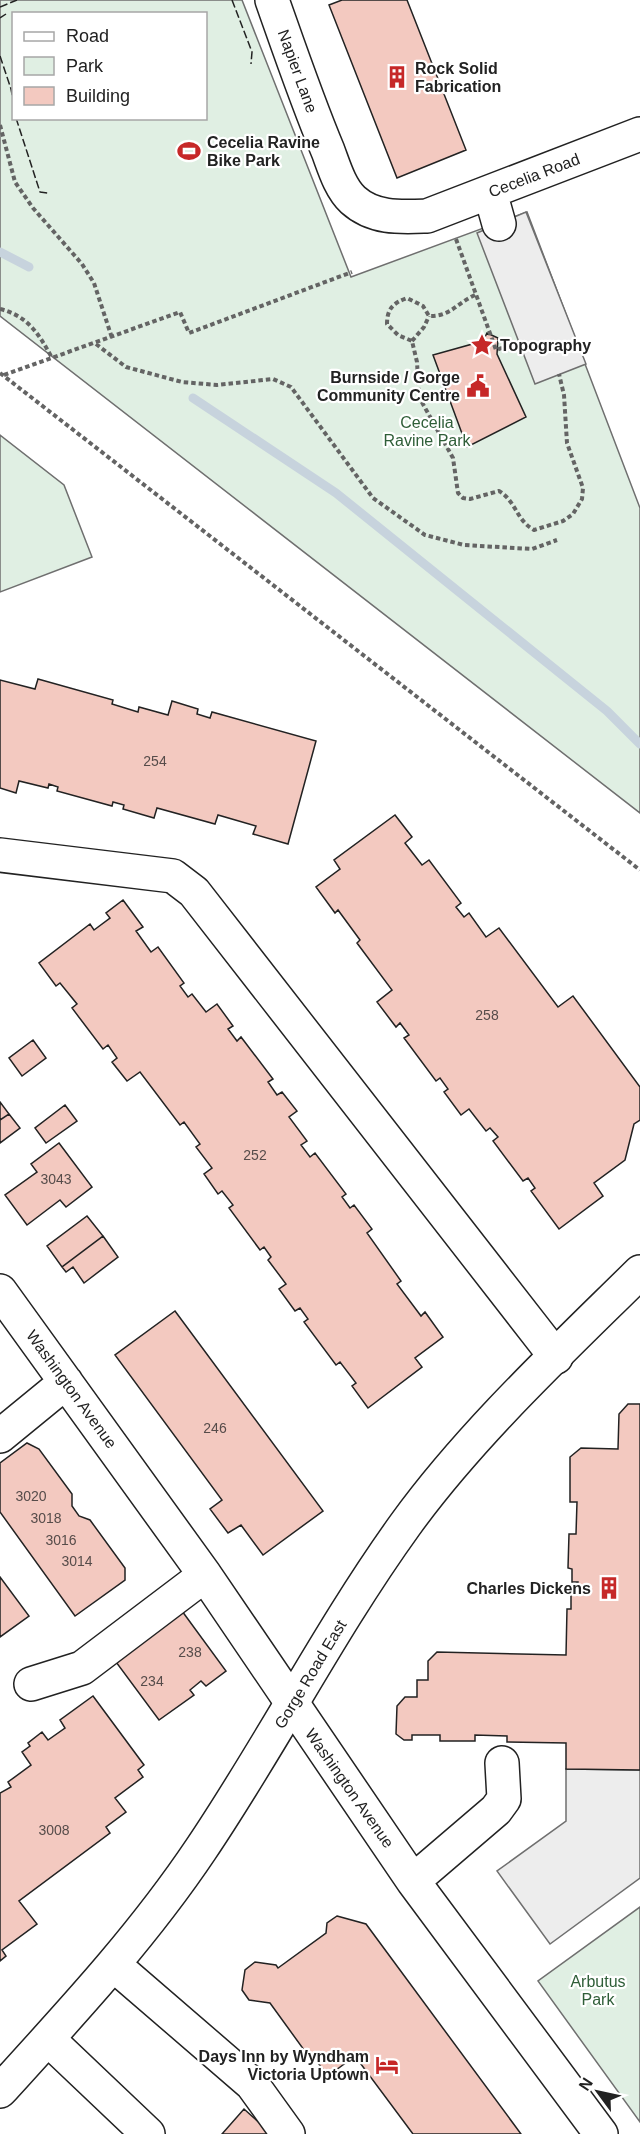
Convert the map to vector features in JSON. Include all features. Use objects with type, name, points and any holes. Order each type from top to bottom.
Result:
[{"type":"street","name":"Napier Lane","points":[[272,0],[312,113],[340,181],[352,199],[368,210],[393,218],[427,216]]},
{"type":"street","name":"Cecelia Road","points":[[427,216],[640,134]]},
{"type":"street","points":[[490,192],[499,224]]},
{"type":"street","points":[[0,855],[173,876],[194,892],[556,1357]]},
{"type":"street","name":"Gorge Road East","points":[[0,2091],[114,1965],[159,1910],[202,1848],[368,1579],[405,1524],[445,1473],[640,1272]]},
{"type":"street","name":"Washington Avenue","points":[[0,1291],[205,1575],[413,1881],[601,2134]]},
{"type":"street","points":[[0,1436],[66,1382]]},
{"type":"street","points":[[31,1684],[82,1668],[205,1575]]},
{"type":"street","points":[[413,1881],[496,1810],[504,1799],[502,1764]]},
{"type":"street","points":[[114,1965],[252,2084],[288,2134]]},
{"type":"street","points":[[48,2039],[148,2134]]},
{"type":"path","points":[[0,125],[15,182],[33,208],[82,264],[94,283],[112,338]]},
{"type":"path","points":[[455,236],[496,350],[519,342]]},
{"type":"path","points":[[2,374],[96,344],[180,312],[189,333],[352,272]]},
{"type":"path","points":[[429,316],[440,317],[452,312],[459,303],[475,295]]},
{"type":"path","points":[[412,341],[398,335],[387,324],[390,309],[397,301],[407,298],[423,306],[429,316]]},
{"type":"path","points":[[0,309],[18,315],[29,323],[52,358]]},
{"type":"path","points":[[412,341],[424,327],[429,316]]},
{"type":"path","points":[[412,341],[417,362],[418,397],[447,444],[456,471],[458,493],[463,498],[470,499],[499,491],[513,502],[523,524],[534,530],[564,521],[573,514],[582,499],[583,488],[567,443],[564,395],[559,374]]},
{"type":"path","points":[[96,344],[126,367],[182,382],[218,385],[273,379],[291,387],[373,498],[425,535],[465,545],[532,549],[557,540]]},
{"type":"path","points":[[2,374],[640,870]]},
{"type":"green space","name":"Cecelia Ravine Park","points":[[0,0],[242,0],[351,277],[527,212],[640,508],[640,813],[0,316]]},
{"type":"green space","points":[[0,435],[64,485],[92,557],[0,592]]},
{"type":"green space","name":"Arbutus Park","points":[[640,1907],[640,2122],[538,1981]]},
{"type":"shaded area","points":[[526,212],[586,364],[535,384],[477,233]]},
{"type":"shaded area","points":[[566,1769],[640,1770],[640,1878],[550,1944],[497,1871],[566,1821]]},
{"type":"building","name":"Rock Solid Fabrication","points":[[342,0],[407,0],[466,150],[397,178],[329,5]]},
{"type":"building","name":"Burnside / Gorge Community Centre","points":[[487,333],[498,338],[497,354],[526,417],[467,447],[433,355],[483,341]]},
{"type":"building","points":[[38,679],[113,700],[112,704],[138,712],[139,707],[168,715],[172,701],[198,709],[197,714],[210,718],[212,712],[316,741],[288,844],[253,834],[256,826],[218,815],[215,824],[157,808],[154,818],[123,809],[124,805],[113,802],[112,806],[57,791],[58,787],[49,784],[48,788],[19,781],[16,793],[0,788],[0,680],[35,689]]},
{"type":"building","points":[[395,815],[412,837],[405,843],[422,865],[429,860],[461,903],[456,907],[464,917],[469,913],[486,937],[499,928],[558,1007],[573,996],[640,1087],[640,1120],[634,1124],[625,1160],[594,1183],[603,1196],[559,1229],[531,1191],[535,1188],[528,1178],[523,1181],[493,1141],[498,1137],[490,1128],[486,1131],[469,1109],[461,1115],[444,1092],[448,1089],[440,1078],[436,1081],[404,1038],[409,1035],[400,1023],[396,1027],[377,1002],[392,990],[357,943],[360,940],[338,910],[335,913],[316,887],[340,869],[334,860]]},
{"type":"building","points":[[123,900],[143,927],[136,931],[151,952],[158,947],[184,983],[180,986],[188,997],[192,994],[206,1012],[217,1004],[233,1026],[228,1029],[237,1041],[241,1037],[273,1079],[268,1082],[277,1095],[282,1092],[297,1111],[289,1117],[307,1141],[301,1145],[310,1157],[315,1153],[346,1194],[342,1197],[350,1208],[354,1205],[372,1229],[367,1233],[401,1281],[397,1284],[421,1316],[425,1312],[443,1337],[415,1358],[422,1367],[368,1408],[352,1386],[356,1383],[340,1362],[336,1365],[304,1322],[308,1319],[300,1308],[295,1311],[279,1289],[286,1284],[268,1260],[271,1257],[264,1247],[260,1250],[229,1208],[233,1205],[222,1191],[218,1194],[204,1174],[212,1168],[196,1147],[200,1144],[184,1122],[180,1125],[140,1072],[127,1081],[112,1062],[117,1058],[108,1045],[103,1049],[72,1008],[77,1004],[60,983],[56,986],[39,963],[90,924],[94,930],[110,918],[106,913]]},
{"type":"building","points":[[33,1040],[46,1058],[22,1076],[9,1058]]},
{"type":"building","points":[[0,1102],[9,1114],[0,1120]]},
{"type":"building","points":[[65,1105],[77,1121],[46,1143],[35,1128]]},
{"type":"building","points":[[9,1114],[20,1128],[0,1143],[0,1120]]},
{"type":"building","points":[[59,1143],[92,1187],[66,1207],[60,1200],[27,1225],[5,1195],[37,1172],[31,1164]]},
{"type":"building","points":[[87,1216],[103,1236],[62,1267],[47,1246]]},
{"type":"building","points":[[103,1236],[118,1257],[84,1283],[73,1267],[66,1272],[62,1267]]},
{"type":"building","points":[[175,1311],[323,1511],[263,1555],[241,1525],[228,1533],[210,1509],[222,1500],[115,1355]]},
{"type":"building","name":"Charles Dickens","points":[[628,1404],[640,1404],[640,1770],[566,1769],[566,1743],[507,1742],[507,1736],[475,1735],[475,1741],[440,1741],[440,1735],[412,1735],[412,1740],[404,1740],[396,1734],[397,1706],[405,1697],[417,1697],[417,1680],[428,1680],[428,1661],[437,1652],[566,1655],[567,1609],[571,1609],[571,1593],[578,1593],[578,1582],[572,1582],[572,1569],[568,1568],[569,1534],[576,1534],[577,1502],[570,1502],[570,1457],[581,1448],[618,1449],[619,1414]]},
{"type":"building","points":[[27,1443],[39,1449],[72,1494],[72,1506],[79,1516],[90,1520],[125,1568],[125,1580],[75,1616],[0,1512],[0,1463]]},
{"type":"building","points":[[0,1577],[29,1616],[0,1637]]},
{"type":"building","points":[[182,1611],[226,1671],[206,1686],[201,1681],[190,1690],[194,1695],[159,1720],[116,1662]]},
{"type":"building","points":[[93,1696],[144,1765],[138,1770],[143,1777],[115,1798],[126,1812],[106,1827],[110,1833],[19,1901],[37,1924],[2,1950],[6,1956],[0,1961],[0,1793],[11,1787],[8,1782],[31,1765],[22,1752],[30,1746],[28,1743],[42,1732],[48,1740],[65,1728],[60,1720]]},
{"type":"building","points":[[337,1916],[366,1924],[521,2134],[413,2134],[355,2056],[328,2076],[315,2059],[312,2061],[270,2003],[249,2000],[242,1990],[245,1970],[255,1962],[276,1965],[278,1968],[326,1933],[327,1923]]},
{"type":"building","points":[[244,2109],[272,2134],[222,2134]]},
{"type":"waterway","points":[[0,252],[29,267]]},
{"type":"waterway","points":[[193,398],[336,493],[607,711],[640,744]]},
{"type":"fence","points":[[0,7],[17,0]]},
{"type":"fence","points":[[232,0],[252,52],[251,64]]},
{"type":"fence","points":[[0,18],[6,14]]},
{"type":"fence","points":[[0,56],[12,94]]},
{"type":"fence","points":[[17,120],[40,192],[48,193]]},
{"type":"place","name":"Rock Solid Fabrication","points":[[397,77]]},
{"type":"place","name":"Cecelia Ravine Bike Park","points":[[189,151]]},
{"type":"place","name":"Topography","points":[[482,345]]},
{"type":"place","name":"Burnside / Gorge Community Centre","points":[[478,386]]},
{"type":"place","name":"Charles Dickens","points":[[609,1588]]},
{"type":"place","name":"Days Inn by Wyndham Victoria Uptown","points":[[387,2065]]}]
